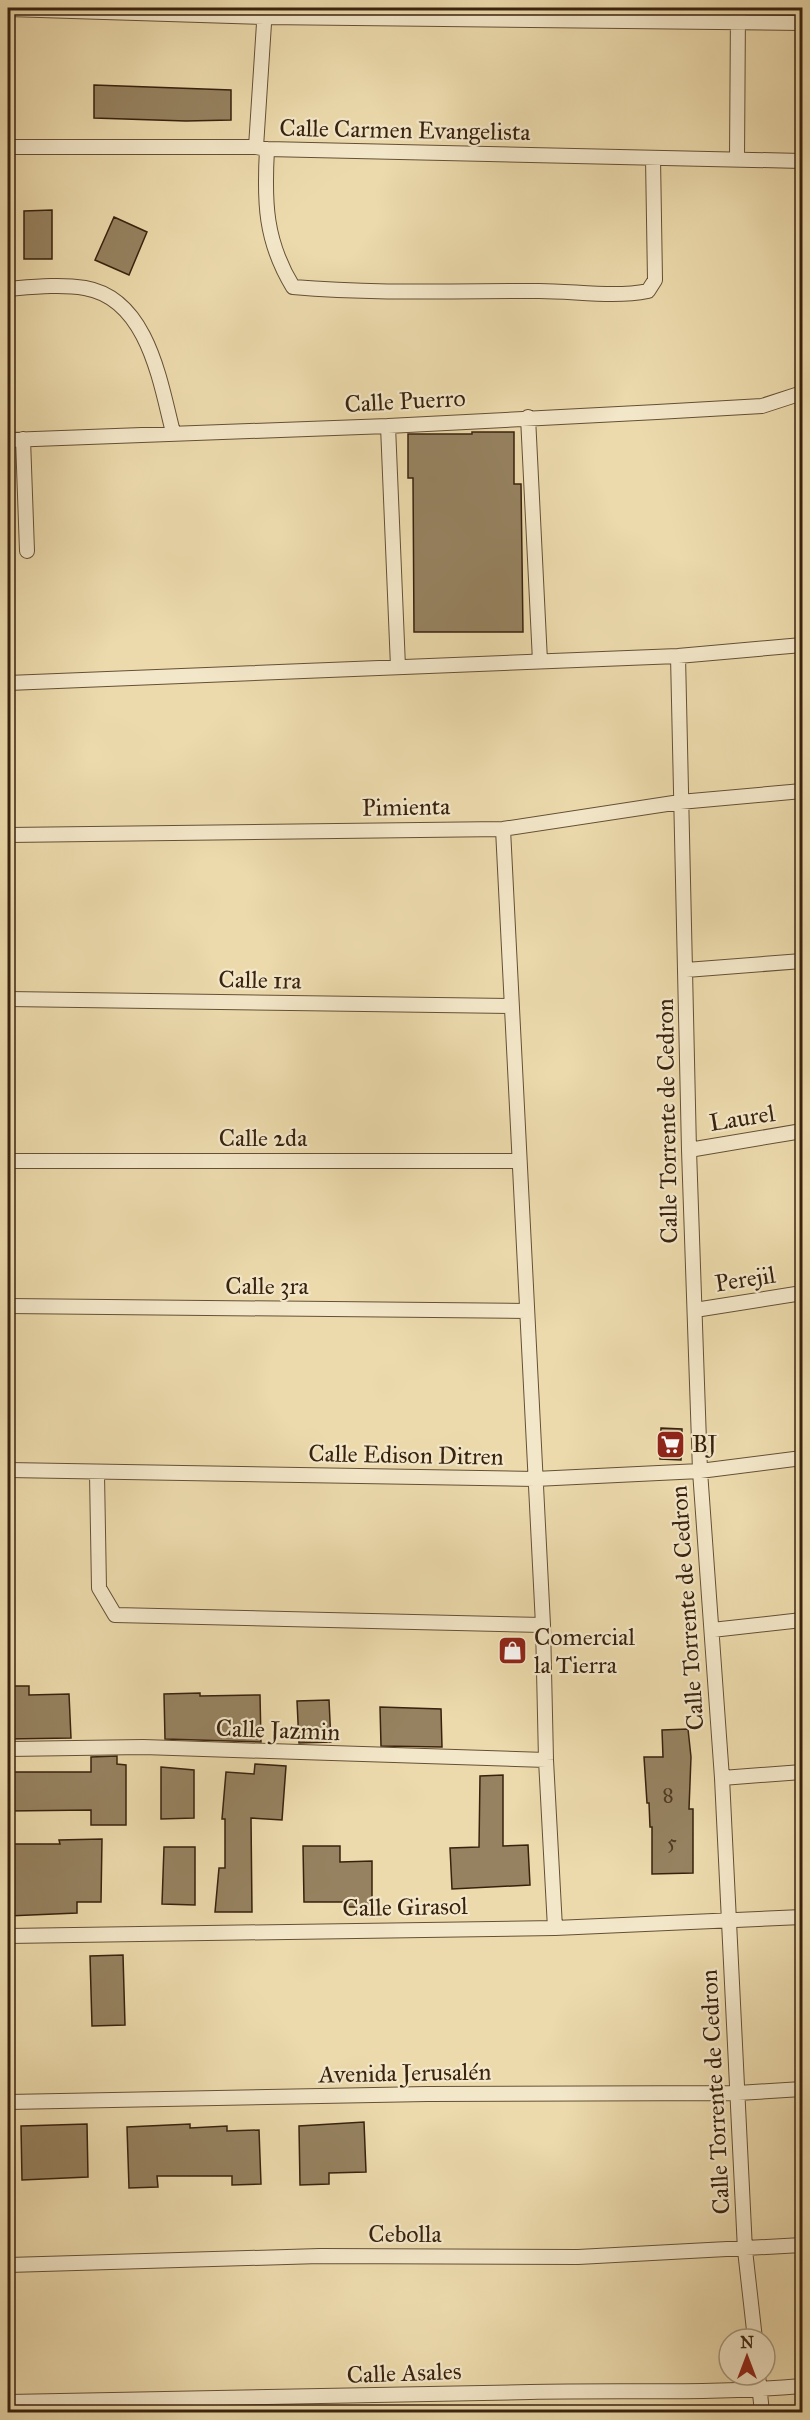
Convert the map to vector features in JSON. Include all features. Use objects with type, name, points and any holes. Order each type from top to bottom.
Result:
[{"type":"street","points":[[737,160],[738,8]]},
{"type":"street","points":[[8,9],[802,23]]},
{"type":"street","points":[[265,12],[262,148],[267,213],[278,262],[293,287],[340,291],[584,291],[629,295],[648,291],[655,280],[653,158]]},
{"type":"street","name":"Calle Carmen Evangelista","points":[[8,147],[262,148],[802,162]]},
{"type":"street","points":[[8,289],[59,286],[87,288],[108,297],[133,317],[157,372],[173,432]]},
{"type":"street","name":"Calle Puerro","points":[[8,440],[173,432],[388,426],[762,406],[802,393]]},
{"type":"street","points":[[528,417],[540,662]]},
{"type":"street","points":[[388,426],[398,667]]},
{"type":"street","points":[[23,439],[27,551]]},
{"type":"street","points":[[8,683],[678,656],[802,645]]},
{"type":"street","name":"Calle Torrente de Cedron","points":[[678,656],[689,1149],[700,1471],[723,1778],[745,2250],[753,2327]]},
{"type":"street","name":"Pimienta","points":[[8,835],[503,829],[680,802],[802,790]]},
{"type":"street","points":[[503,829],[543,1625],[546,1760],[555,1928]]},
{"type":"street","points":[[686,970],[802,961]]},
{"type":"street","name":"Calle 1ra","points":[[8,999],[512,1006]]},
{"type":"street","name":"Laurel","points":[[689,1149],[802,1131]]},
{"type":"street","name":"Calle 2da","points":[[8,1161],[519,1161]]},
{"type":"street","name":"Perejil","points":[[695,1310],[802,1293]]},
{"type":"street","name":"Calle 3ra","points":[[8,1306],[526,1311]]},
{"type":"street","name":"Calle Edison Ditren","points":[[8,1470],[97,1474],[535,1479],[700,1471],[802,1458]]},
{"type":"street","points":[[97,1474],[99,1588],[116,1615],[543,1625]]},
{"type":"street","points":[[712,1630],[802,1620]]},
{"type":"street","name":"Calle Jazmin","points":[[8,1749],[143,1747],[546,1760]]},
{"type":"street","points":[[723,1778],[802,1772]]},
{"type":"street","name":"Calle Girasol","points":[[8,1936],[555,1928],[802,1917]]},
{"type":"street","name":"Avenida Jerusalén","points":[[8,2102],[427,2094],[738,2093],[802,2089]]},
{"type":"street","name":"Cebolla","points":[[8,2265],[320,2256],[578,2257],[745,2250],[802,2245]]},
{"type":"street","name":"Calle Asales","points":[[8,2402],[306,2399],[533,2392],[661,2394],[802,2386]]},
{"type":"street","points":[[760,2387],[762,2412]]},
{"type":"building","points":[[94,85],[231,90],[231,120],[94,118]]},
{"type":"building","points":[[52,210],[52,259],[24,259],[24,211]]},
{"type":"building","points":[[114,217],[147,232],[129,275],[95,260]]},
{"type":"building","points":[[472,432],[514,432],[514,484],[521,484],[523,632],[414,632],[413,478],[408,478],[408,434],[472,434]]},
{"type":"building","name":"BJ","points":[[661,1428],[682,1429],[681,1460],[660,1459]]},
{"type":"building","points":[[8,1686],[29,1686],[29,1695],[69,1694],[71,1738],[8,1739]]},
{"type":"building","points":[[200,1693],[200,1696],[260,1695],[261,1742],[165,1739],[164,1694]]},
{"type":"building","points":[[329,1700],[331,1742],[299,1743],[297,1701]]},
{"type":"building","points":[[380,1707],[441,1709],[442,1747],[381,1746]]},
{"type":"building","points":[[688,1729],[691,1757],[689,1809],[693,1809],[693,1873],[652,1874],[652,1827],[650,1827],[649,1803],[647,1803],[644,1757],[663,1757],[662,1730]]},
{"type":"building","points":[[117,1756],[117,1764],[126,1765],[126,1825],[91,1825],[91,1810],[8,1811],[8,1772],[91,1772],[91,1757]]},
{"type":"building","points":[[255,1764],[286,1766],[282,1820],[251,1818],[252,1912],[215,1912],[219,1868],[225,1868],[225,1819],[222,1819],[226,1772],[254,1774]]},
{"type":"building","points":[[161,1767],[194,1770],[194,1818],[161,1819]]},
{"type":"building","points":[[503,1775],[503,1846],[528,1845],[530,1885],[452,1889],[450,1848],[479,1847],[480,1776]]},
{"type":"building","points":[[102,1839],[101,1902],[77,1902],[77,1913],[8,1916],[8,1844],[60,1844],[59,1840]]},
{"type":"building","points":[[303,1846],[340,1846],[340,1862],[372,1861],[372,1907],[344,1907],[344,1902],[304,1902]]},
{"type":"building","points":[[164,1847],[195,1847],[195,1905],[162,1904]]},
{"type":"building","points":[[123,1955],[125,2025],[92,2026],[90,1956]]},
{"type":"building","points":[[364,2122],[366,2172],[329,2173],[329,2184],[300,2185],[299,2126]]},
{"type":"building","points":[[87,2124],[88,2177],[22,2180],[21,2126]]},
{"type":"building","points":[[190,2124],[190,2128],[227,2126],[227,2131],[259,2130],[261,2184],[232,2185],[232,2176],[157,2176],[158,2187],[129,2188],[127,2127]]},
{"type":"place","name":"BJ","points":[[671,1444]]},
{"type":"place","name":"Comercial la Tierra","points":[[513,1651]]}]
